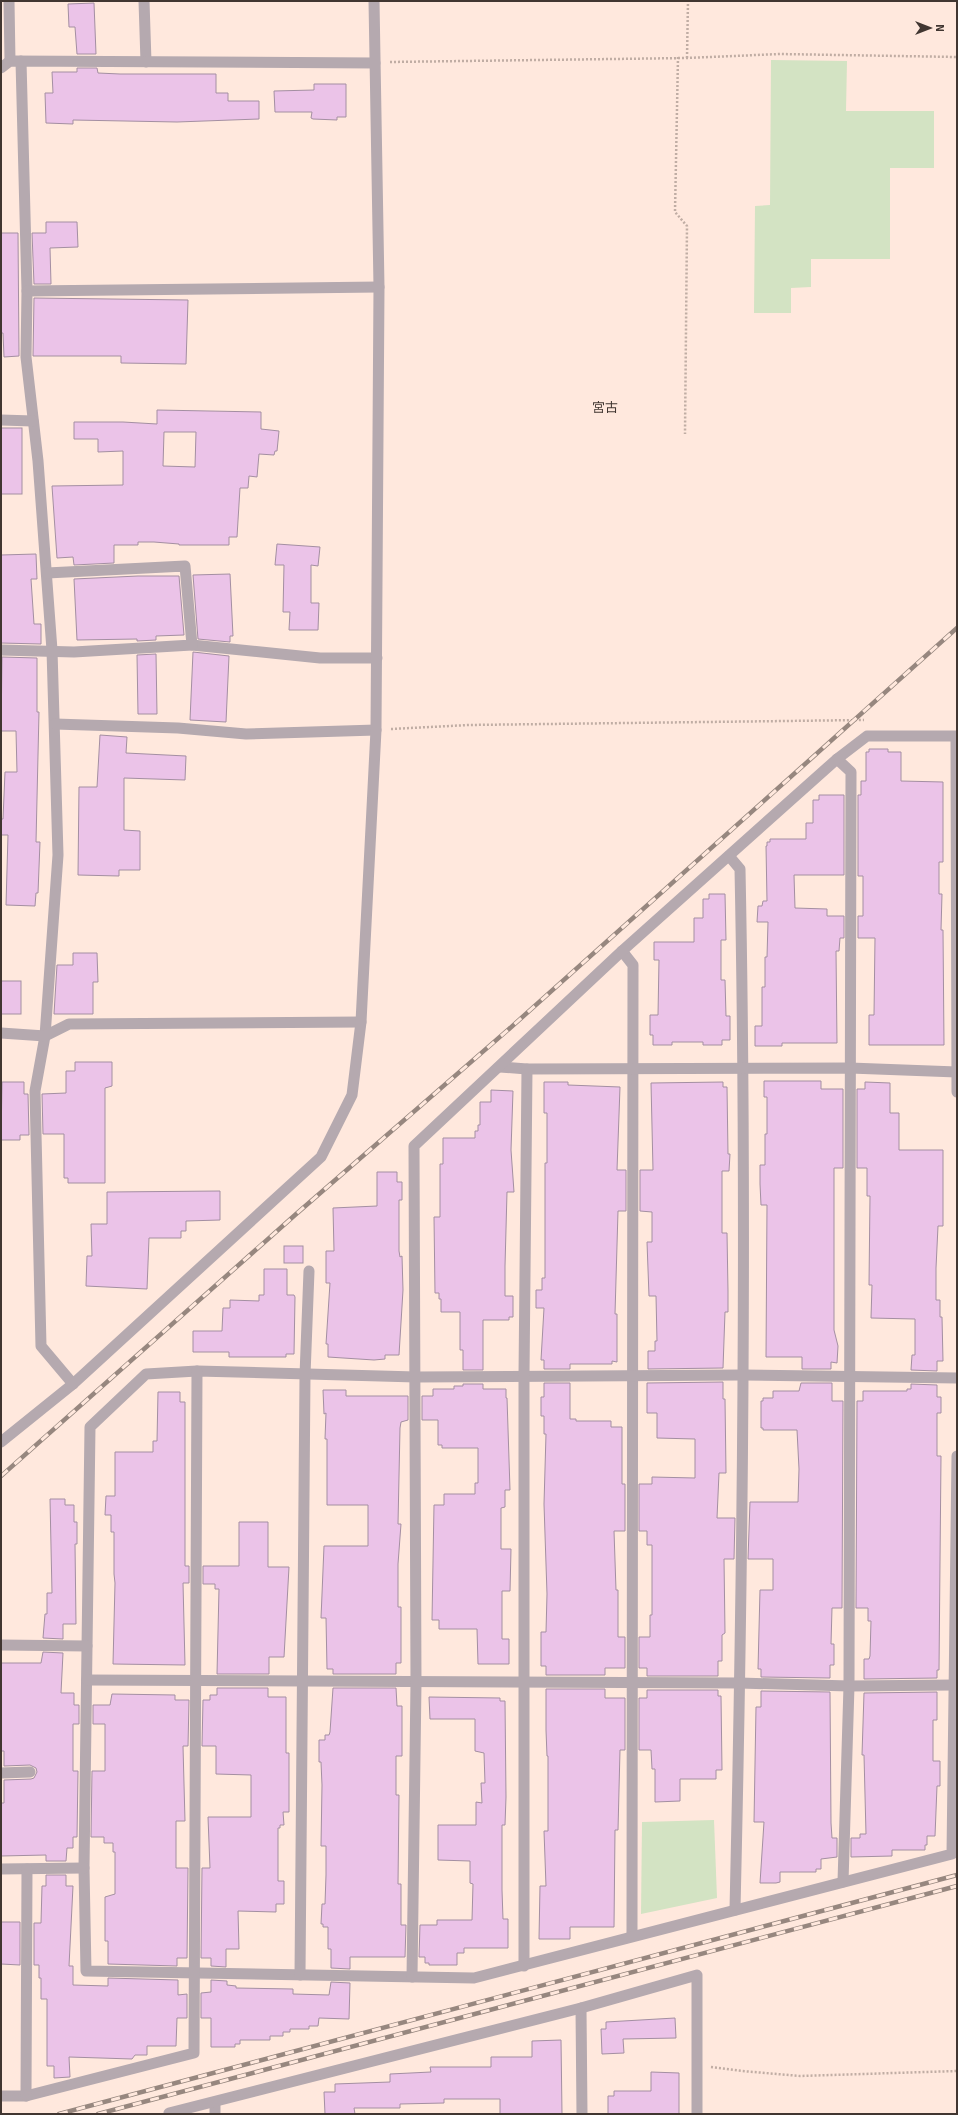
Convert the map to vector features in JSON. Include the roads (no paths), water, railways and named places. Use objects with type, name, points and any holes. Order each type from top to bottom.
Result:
[{"type":"street","points":[[9,1],[5,64],[21,61],[375,63]]},
{"type":"street","points":[[144,1],[146,62]]},
{"type":"street","points":[[1,1442],[73,1384],[320,1157],[352,1096],[361,1022],[376,730],[379,287],[374,1]]},
{"type":"street","points":[[21,61],[26,358],[33,420],[52,650],[58,855],[45,1036],[35,1091],[41,1346],[73,1384]]},
{"type":"street","points":[[26,291],[379,287]]},
{"type":"street","points":[[1,420],[33,420]]},
{"type":"street","points":[[46,573],[185,566],[192,646]]},
{"type":"street","points":[[1,650],[52,650],[74,652],[192,646],[320,658],[377,658]]},
{"type":"street","points":[[55,724],[178,728],[246,734],[376,730]]},
{"type":"street","points":[[412,1977],[416,1682],[414,1146],[622,951],[837,759],[867,736],[956,736],[957,1092]]},
{"type":"street","points":[[837,759],[851,772],[851,1376],[849,1686],[843,1882]]},
{"type":"street","points":[[729,856],[740,869],[744,1069],[740,1683],[735,1910]]},
{"type":"street","points":[[622,951],[633,965],[634,1376],[631,1683],[632,1936]]},
{"type":"street","points":[[1,1033],[45,1036],[68,1024],[361,1022]]},
{"type":"street","points":[[500,1067],[527,1069],[850,1068],[957,1072]]},
{"type":"street","points":[[524,1966],[524,1376],[527,1069]]},
{"type":"street","points":[[300,1975],[305,1375],[309,1271]]},
{"type":"street","points":[[957,1378],[743,1375],[416,1376],[197,1372],[146,1374],[90,1427],[84,1868],[86,1970],[194,1974],[474,1978],[952,1854],[957,1456]]},
{"type":"street","points":[[1,2096],[26,2096],[194,2053],[197,1372]]},
{"type":"street","points":[[1,1645],[88,1646]]},
{"type":"street","points":[[87,1680],[303,1679],[416,1682],[740,1683],[849,1686],[954,1685]]},
{"type":"street","points":[[1,1773],[30,1772]]},
{"type":"street","points":[[1,1869],[84,1868]]},
{"type":"street","points":[[26,2096],[27,1869]]},
{"type":"street","points":[[169,2114],[215,2108],[698,1975],[697,2114]]},
{"type":"street","points":[[581,2008],[582,2114]]},
{"type":"railway","points":[[1,1476],[295,1215],[509,1029],[957,628]]},
{"type":"railway","points":[[59,2114],[957,1875]]},
{"type":"railway","points":[[98,2114],[957,1886]]},
{"type":"district","name":"宮古","points":[[605,408]]}]
